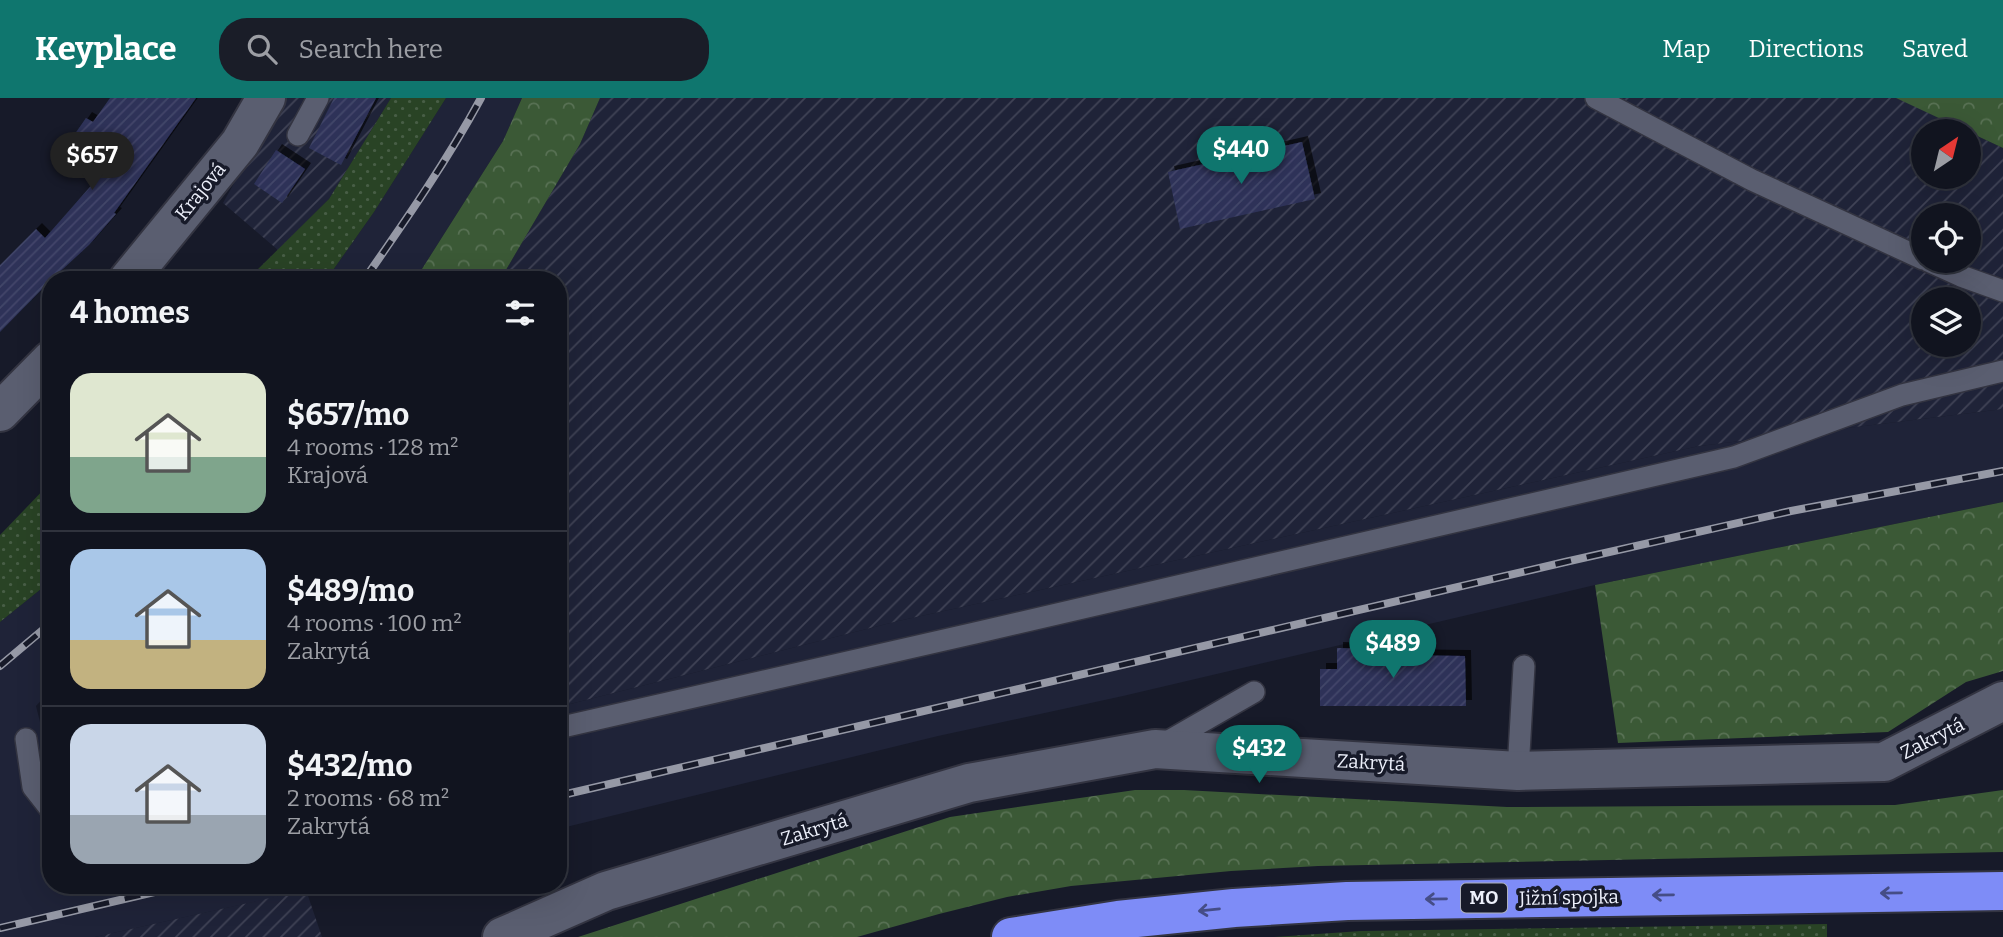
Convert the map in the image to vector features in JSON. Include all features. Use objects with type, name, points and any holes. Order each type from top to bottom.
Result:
[{"type":"highway","name":"Jižní spojka","points":[[1011,937],[1131,918],[1347,901],[2003,891]]},
{"type":"street","name":"Krajová","points":[[135,271],[240,143],[266,98]]},
{"type":"street","points":[[0,412],[42,369]]},
{"type":"street","name":"Zakrytá","points":[[502,937],[606,891],[969,783],[1155,749],[1518,771],[1884,762],[2003,701]]},
{"type":"lane","points":[[298,135],[317,98]]},
{"type":"lane","points":[[1596,98],[1752,180],[1911,254]]},
{"type":"lane","points":[[1954,273],[2003,291]]},
{"type":"lane","points":[[567,726],[1734,457],[1902,395],[2003,372]]},
{"type":"lane","points":[[1518,771],[1524,666]]},
{"type":"lane","points":[[1155,749],[1254,692]]},
{"type":"lane","points":[[26,739],[33,787],[42,798]]},
{"type":"shaded area","points":[[282,98],[391,98],[329,199],[278,250],[223,203]]},
{"type":"shaded area","points":[[446,98],[522,98],[503,141],[421,271],[332,271],[374,212]]},
{"type":"shaded area","points":[[600,98],[1897,98],[1942,119],[1911,119],[1911,189],[1981,189],[1981,138],[2003,148],[2003,409],[1699,446],[898,621],[567,705],[567,271],[505,271],[580,144]]},
{"type":"shaded area","points":[[2003,409],[2003,502],[1595,585],[1123,696],[938,736],[567,827],[567,705],[898,621],[1699,446]]},
{"type":"shaded area","points":[[42,588],[42,700],[36,706],[42,730],[42,894],[291,894],[95,937],[0,937],[0,622]]},
{"type":"shaded area","points":[[288,894],[307,894],[322,937],[95,937]]},
{"type":"green space","points":[[391,98],[446,98],[374,212],[332,271],[256,271],[329,199]]},
{"type":"green space","points":[[522,98],[600,98],[580,144],[505,271],[421,271],[503,141]]},
{"type":"green space","points":[[1896,98],[2003,98],[2003,148],[1981,138],[1981,119],[1941,119]]},
{"type":"green space","points":[[42,491],[42,588],[0,622],[0,535]]},
{"type":"green space","points":[[2003,502],[2003,671],[1966,682],[1888,732],[1618,743],[1595,585]]},
{"type":"green space","points":[[1135,790],[1184,790],[1507,807],[1895,805],[2003,790],[2003,852],[1318,866],[1231,871],[1071,886],[1007,897],[857,937],[578,937],[950,817]]},
{"type":"green space","points":[[1827,924],[1827,937],[1274,937],[1361,931]]},
{"type":"building","points":[[110,98],[196,98],[114,213],[116,214],[89,245],[61,271],[42,271],[42,289],[0,332],[0,265],[36,229],[45,238],[103,172],[67,145],[86,118],[93,122]]},
{"type":"building","points":[[334,98],[376,98],[341,165],[309,148]]},
{"type":"building","points":[[1302,142],[1315,199],[1180,229],[1168,172]]},
{"type":"building","points":[[276,150],[305,169],[282,203],[254,184]]},
{"type":"building","points":[[1337,648],[1391,649],[1391,655],[1465,656],[1466,706],[1320,706],[1320,669],[1337,669]]},
{"type":"railway","points":[[370,271],[440,168],[481,98]]},
{"type":"railway","points":[[567,794],[1791,511],[2003,471]]},
{"type":"railway","points":[[0,666],[42,631]]},
{"type":"railway","points":[[0,928],[146,894]]}]
